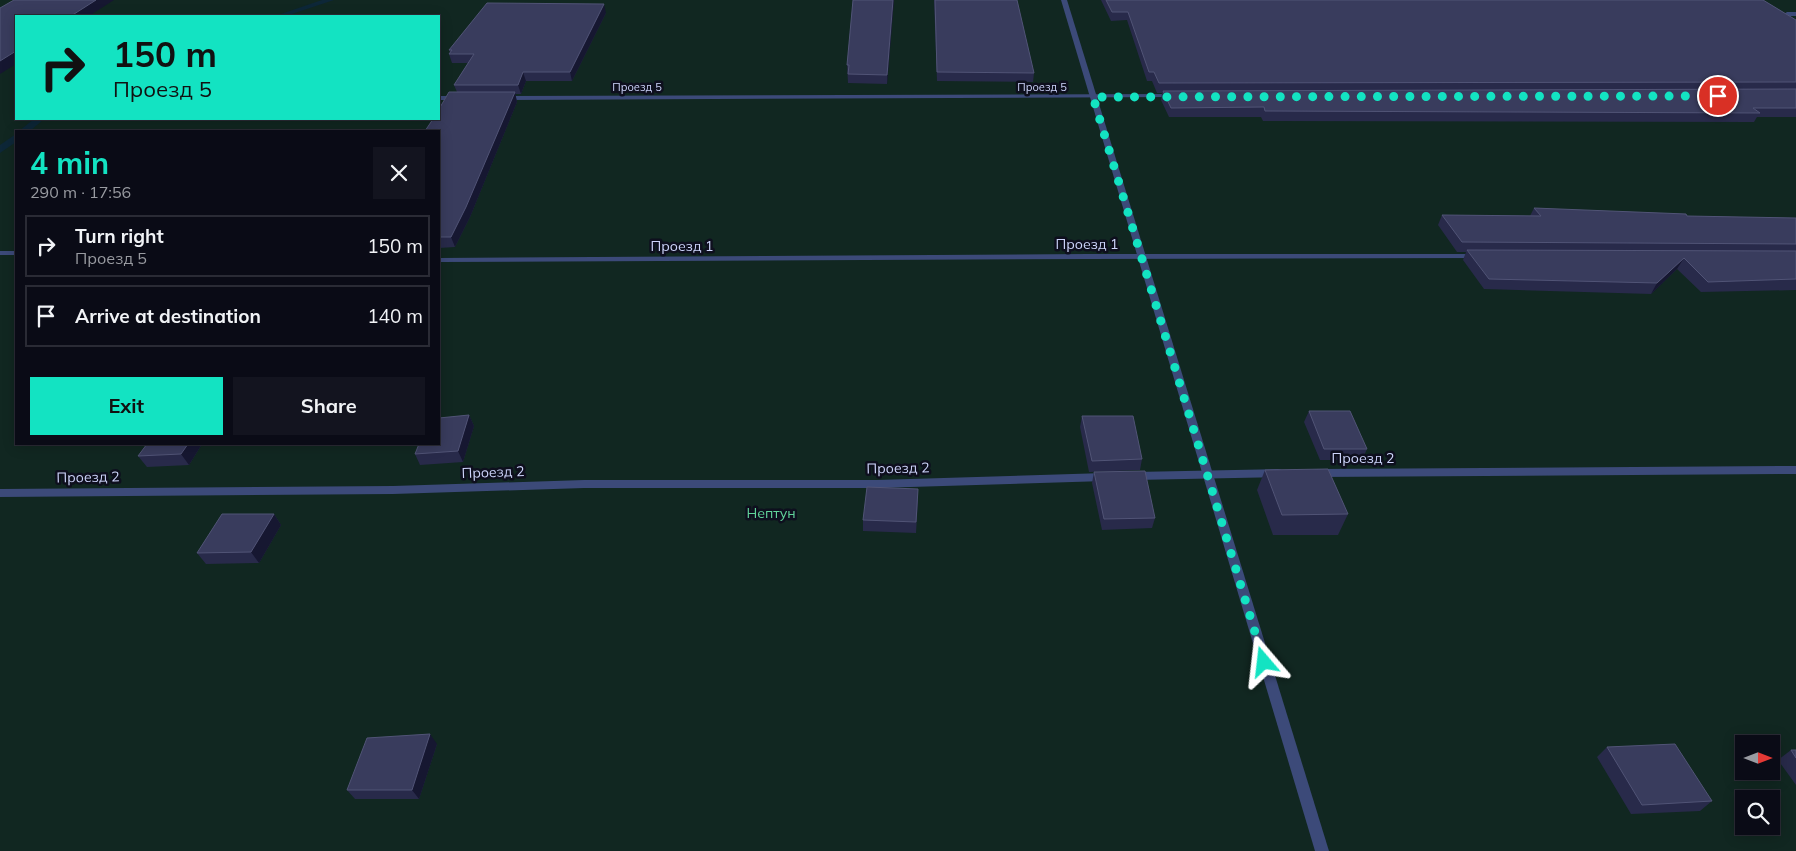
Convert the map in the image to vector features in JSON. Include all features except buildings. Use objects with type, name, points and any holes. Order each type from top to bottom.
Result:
[{"type":"street","points":[[1064,0],[1322,851]]},
{"type":"street","points":[[1788,14],[1796,14]]},
{"type":"street","name":"Проезд 5","points":[[498,98],[1182,96]]},
{"type":"street","points":[[440,98],[468,98]]},
{"type":"street","points":[[0,253],[15,253]]},
{"type":"street","name":"Проезд 1","points":[[440,260],[1142,258],[1269,255],[1488,256]]},
{"type":"street","name":"Проезд 2","points":[[1307,473],[1796,470]]},
{"type":"street","name":"Проезд 2","points":[[0,493],[393,490],[584,484],[877,484],[1287,473]]},
{"type":"green space","name":"Нептун","points":[[0,0],[1796,0],[1796,851],[0,851]]},
{"type":"waterway","points":[[282,15],[330,0]]},
{"type":"waterway","points":[[25,130],[38,120]]},
{"type":"waterway","points":[[0,150],[15,138]]},
{"type":"route","points":[[1264,662],[1093,97],[1718,96]]}]
